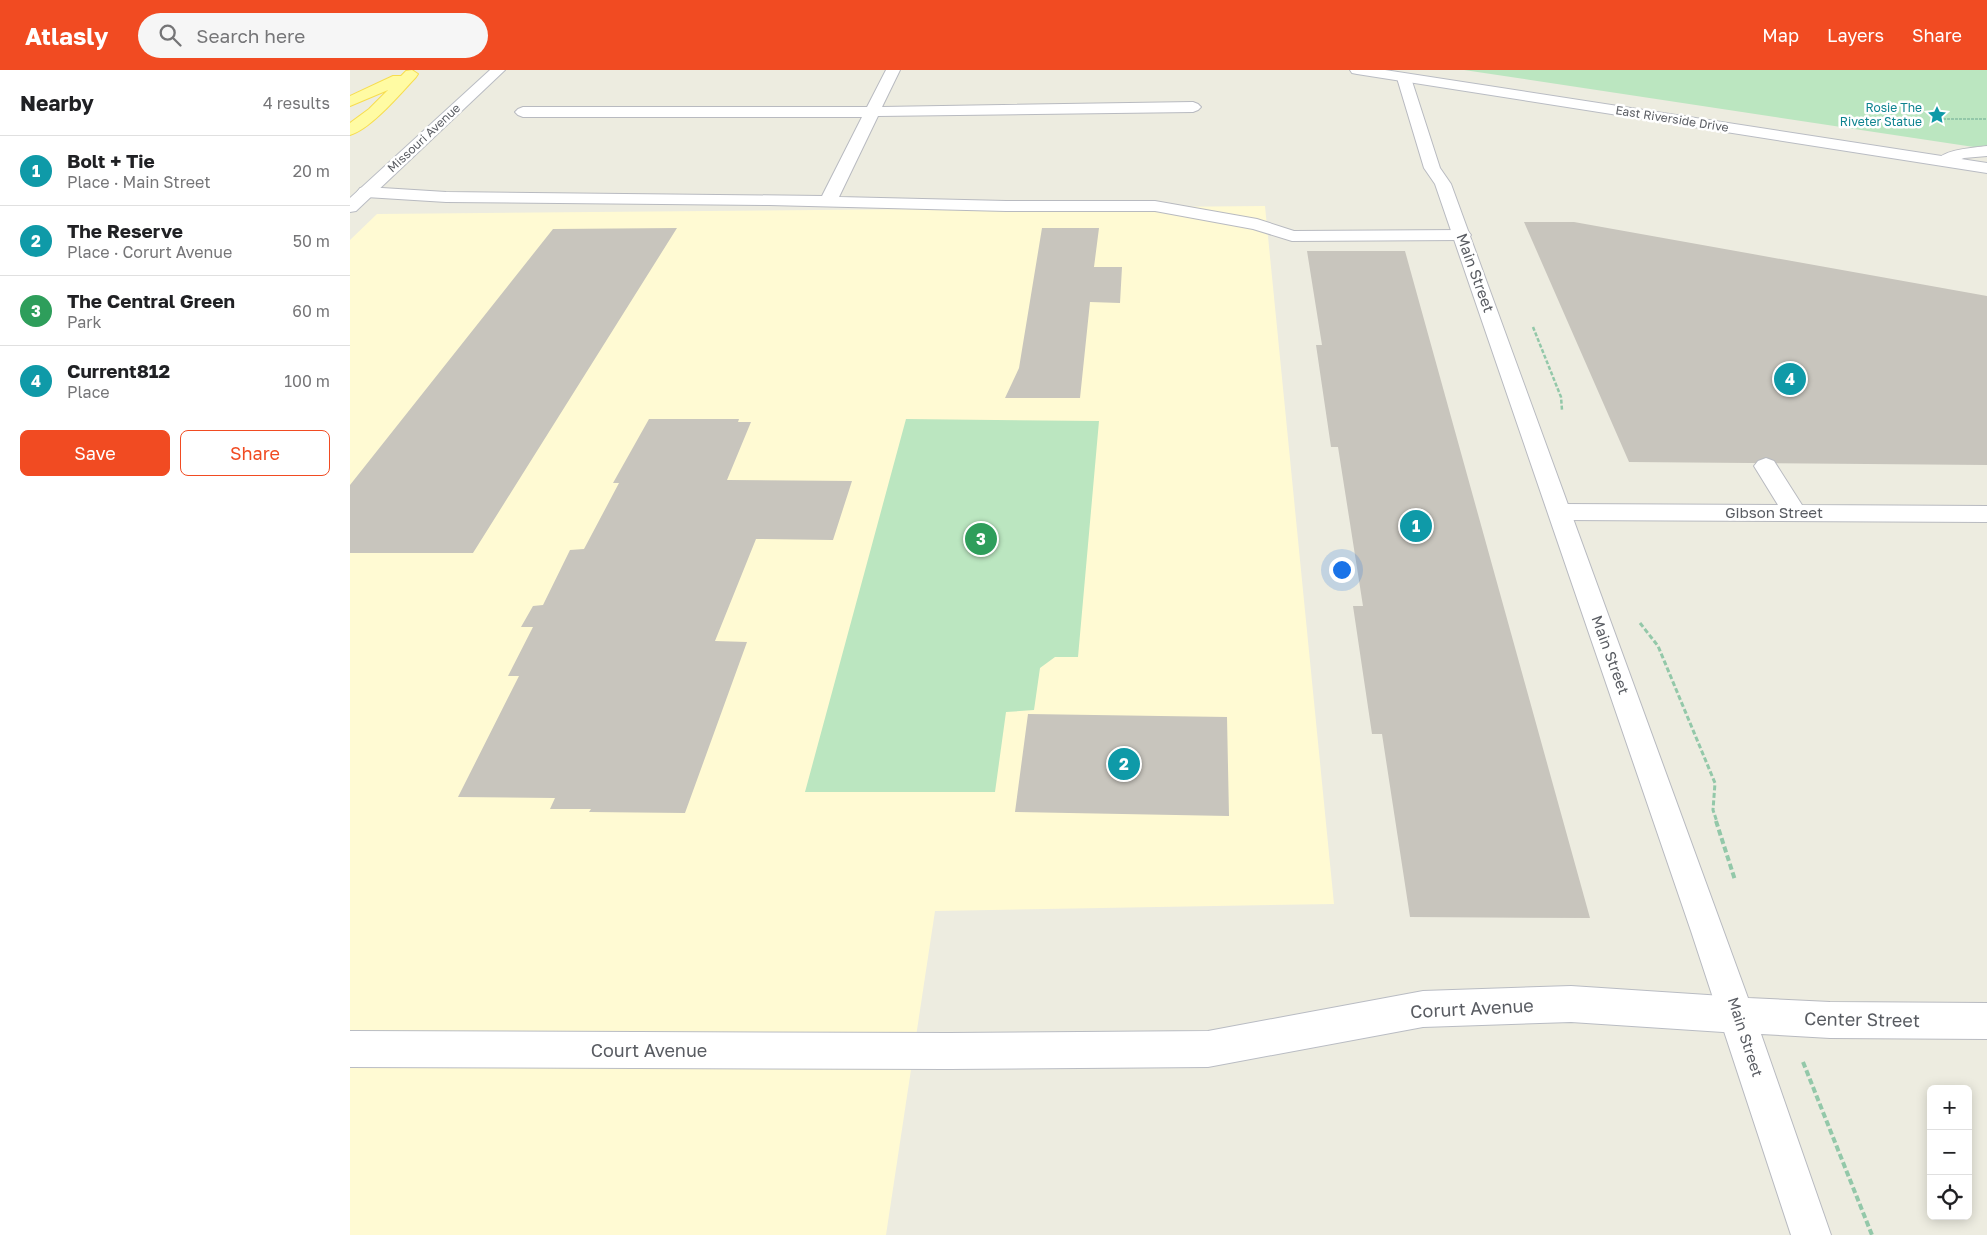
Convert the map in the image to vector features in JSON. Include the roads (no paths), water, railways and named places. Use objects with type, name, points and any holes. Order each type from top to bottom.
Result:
[{"type":"main road","points":[[350,102],[413,72]]},
{"type":"main road","points":[[350,116],[413,72]]},
{"type":"main road","points":[[350,130],[374,112],[413,72]]},
{"type":"street","name":"Missouri Avenue","points":[[350,207],[498,70]]},
{"type":"street","points":[[828,201],[893,70]]},
{"type":"street","name":"East Riverside Drive","points":[[1357,70],[1987,168]]},
{"type":"street","name":"Main Street","points":[[1404,78],[1432,168],[1443,184],[1462,235],[1738,1015],[1811,1235]]},
{"type":"street","points":[[523,112],[872,112],[1193,107]]},
{"type":"street","points":[[1944,160],[1961,154],[1987,151]]},
{"type":"street","points":[[366,192],[446,197],[828,201],[1006,206],[1155,206],[1256,224],[1292,236],[1462,235]]},
{"type":"street","points":[[1766,466],[1795,513]]},
{"type":"street","name":"Gibson Street","points":[[1561,512],[1987,514]]},
{"type":"street","name":"Corurt Avenue","points":[[949,1052],[1208,1049],[1423,1009],[1570,1004],[1738,1015]]},
{"type":"street","name":"Center Street","points":[[1738,1015],[1830,1020],[1987,1022]]},
{"type":"street","name":"Court Avenue","points":[[350,1048],[949,1052]]},
{"type":"place","name":"Rosie The Riveter Statue","points":[[1937,115]]},
{"type":"place","name":"Current812","points":[[1790,379]]},
{"type":"place","name":"Bolt + Tie","points":[[1416,526]]},
{"type":"place","name":"The Central Green","points":[[981,539]]},
{"type":"place","name":"The Reserve","points":[[1124,764]]}]
